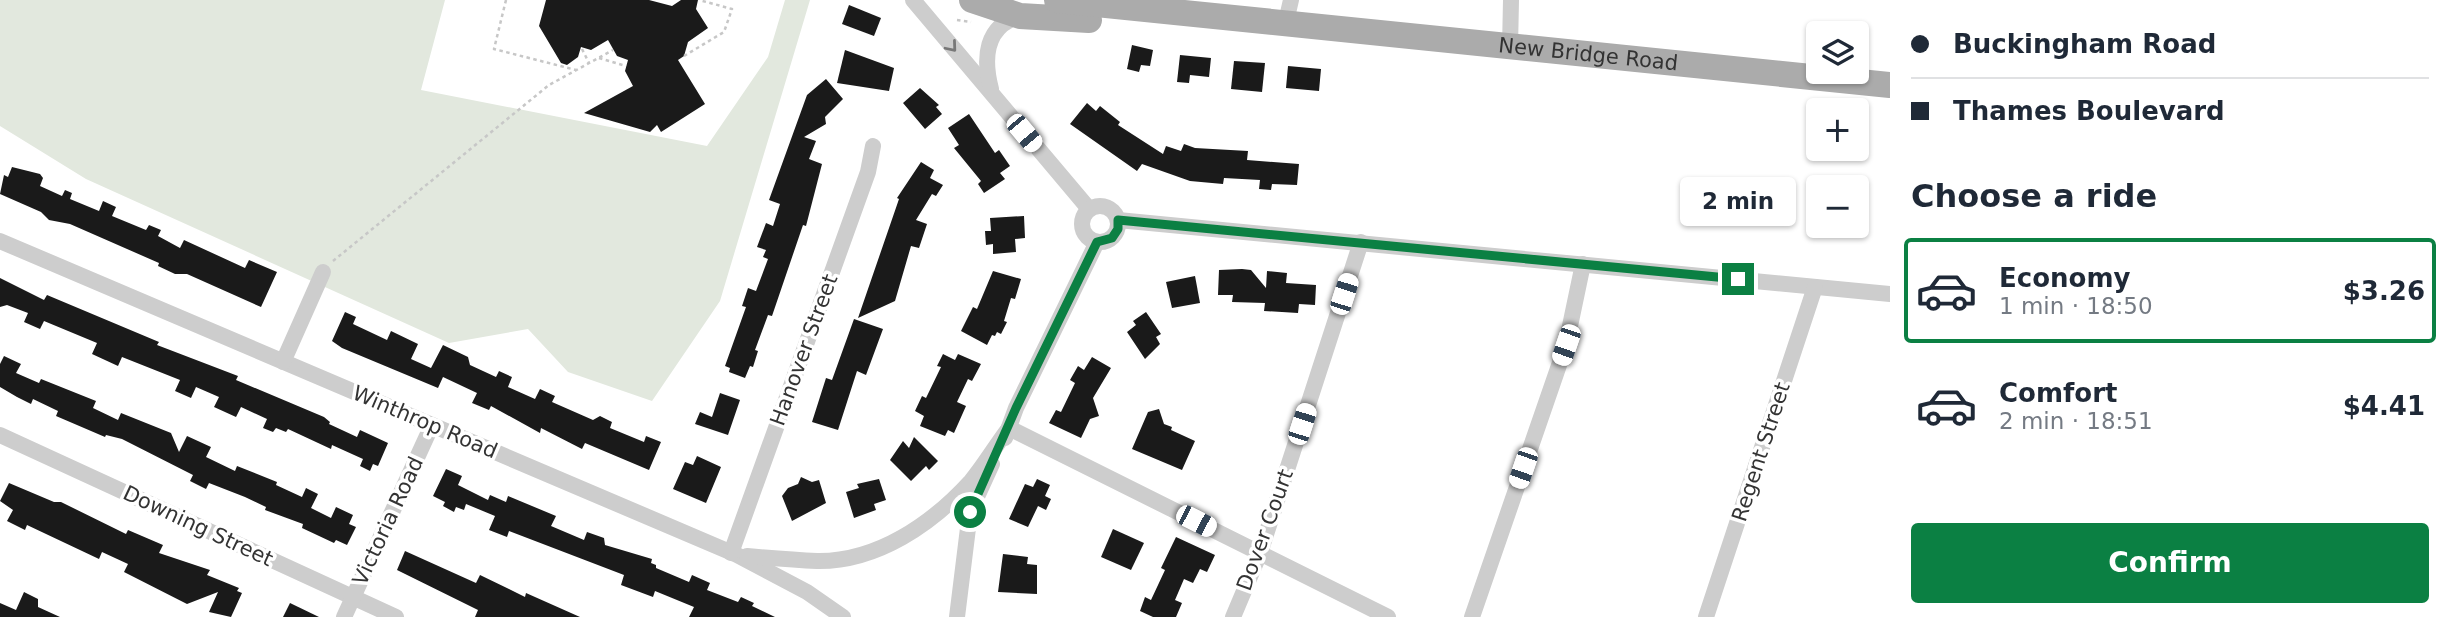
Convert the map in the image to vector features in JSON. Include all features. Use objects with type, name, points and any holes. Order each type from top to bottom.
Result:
[{"type":"main road","name":"New Bridge Road","points":[[1057,0],[1263,19],[1285,26],[1890,85]]},
{"type":"main road","name":"New Bridge Road","points":[[979,1],[1000,12],[1020,16],[1262,29],[1285,26]]},
{"type":"street","points":[[913,0],[1089,209]]},
{"type":"street","points":[[1285,26],[1291,0]]},
{"type":"street","points":[[1510,48],[1511,0]]},
{"type":"street","points":[[992,94],[986,62],[990,40],[1000,26],[1020,16]]},
{"type":"street","name":"Hanover Street","points":[[734,554],[868,172],[873,146]]},
{"type":"street","points":[[1105,206],[1114,212],[1118,220],[1118,229],[1112,238],[1097,242],[1089,239],[1082,228],[1083,216],[1089,209],[1105,206]]},
{"type":"street","points":[[1118,220],[1890,294]]},
{"type":"street","name":"Winthrop Road","points":[[0,241],[734,554],[807,592],[843,617]]},
{"type":"street","points":[[957,617],[970,512],[1016,408],[1097,242]]},
{"type":"street","name":"Dover Court","points":[[1233,617],[1260,553],[1361,242]]},
{"type":"street","points":[[1472,617],[1566,345],[1583,264]]},
{"type":"street","points":[[283,362],[328,267]]},
{"type":"street","name":"Regent Street","points":[[1706,617],[1815,287]]},
{"type":"street","name":"Victoria Road","points":[[344,617],[432,425]]},
{"type":"street","points":[[734,554],[819,561],[865,554],[887,545],[910,533],[954,499],[973,479],[1009,428]]},
{"type":"street","points":[[1009,428],[1388,617]]},
{"type":"street","name":"Downing Street","points":[[0,435],[396,617]]},
{"type":"path","points":[[506,0],[494,49],[576,71]]},
{"type":"path","points":[[684,55],[724,32],[732,9],[699,0]]},
{"type":"path","points":[[582,49],[589,63]]},
{"type":"path","points":[[328,267],[549,85],[613,50]]},
{"type":"path","points":[[598,58],[626,66]]},
{"type":"shaded area","points":[[0,0],[445,0],[421,90],[707,146],[768,57],[785,0],[810,0],[720,301],[652,401],[568,372],[528,329],[449,343],[86,179],[0,126]]},
{"type":"building","points":[[546,0],[649,0],[672,6],[681,0],[698,0],[696,9],[708,28],[688,42],[684,56],[678,60],[705,104],[661,132],[657,125],[650,132],[584,113],[633,86],[625,71],[628,60],[617,56],[608,40],[591,50],[581,47],[578,57],[567,65],[561,63],[539,26]]},
{"type":"building","points":[[849,5],[881,18],[874,36],[842,24]]},
{"type":"building","points":[[1132,45],[1153,50],[1150,66],[1141,65],[1139,72],[1127,69]]},
{"type":"building","points":[[845,50],[894,68],[889,91],[837,83]]},
{"type":"building","points":[[1180,55],[1211,58],[1209,77],[1190,75],[1189,83],[1177,82]]},
{"type":"building","points":[[1234,61],[1265,63],[1262,92],[1231,89]]},
{"type":"building","points":[[1288,66],[1321,69],[1319,91],[1286,88]]},
{"type":"building","points":[[826,79],[843,99],[825,117],[826,124],[804,137],[816,141],[809,159],[822,164],[806,226],[803,225],[772,316],[768,315],[755,350],[758,351],[753,367],[750,366],[745,378],[729,372],[730,368],[725,366],[746,307],[742,306],[748,288],[756,291],[768,259],[763,257],[766,250],[757,247],[766,223],[773,226],[780,204],[769,200],[807,95]]},
{"type":"building","points":[[920,88],[939,105],[936,107],[942,114],[925,129],[903,103]]},
{"type":"building","points":[[1087,103],[1096,111],[1100,106],[1120,122],[1118,125],[1163,154],[1166,146],[1181,151],[1184,144],[1195,148],[1248,151],[1247,160],[1299,164],[1297,185],[1272,184],[1271,190],[1259,189],[1260,180],[1224,178],[1223,184],[1190,181],[1142,164],[1137,171],[1070,124]]},
{"type":"building","points":[[969,114],[995,153],[999,150],[1010,166],[1000,173],[1005,179],[984,193],[978,184],[981,181],[954,148],[959,145],[948,128]]},
{"type":"building","points":[[921,162],[934,170],[930,178],[943,185],[936,196],[932,194],[916,220],[927,224],[919,248],[911,246],[895,301],[858,318],[899,199],[897,198]]},
{"type":"building","points":[[12,167],[40,174],[43,178],[40,186],[62,196],[65,190],[72,193],[70,199],[99,211],[103,201],[116,207],[112,216],[146,230],[149,225],[161,230],[158,236],[180,248],[184,240],[245,268],[249,260],[277,272],[261,307],[187,274],[175,274],[158,266],[159,263],[70,224],[49,220],[41,212],[0,194],[4,175],[8,177]]},
{"type":"building","points":[[1024,216],[1025,238],[1015,239],[1016,252],[993,254],[993,244],[986,245],[985,231],[991,231],[990,218]]},
{"type":"building","points":[[1219,270],[1251,270],[1266,288],[1267,271],[1287,273],[1286,283],[1316,285],[1315,305],[1299,304],[1298,313],[1264,311],[1265,303],[1232,302],[1233,295],[1218,295]]},
{"type":"building","points":[[993,271],[1021,279],[1015,299],[1011,298],[1004,321],[1007,322],[1001,334],[997,332],[995,336],[992,335],[987,345],[961,331],[973,307],[977,309]]},
{"type":"building","points":[[1195,276],[1200,303],[1172,308],[1166,282]]},
{"type":"building","points":[[0,278],[44,300],[47,295],[159,342],[157,345],[238,376],[236,380],[324,417],[329,424],[357,437],[360,430],[388,443],[378,466],[373,464],[370,471],[360,466],[363,459],[332,445],[331,449],[288,429],[286,432],[276,428],[273,432],[263,428],[267,419],[241,407],[236,417],[214,407],[219,397],[196,387],[191,398],[175,391],[180,380],[122,357],[118,366],[92,354],[97,343],[44,321],[40,329],[24,322],[28,313],[7,305],[0,307]]},
{"type":"building","points":[[345,312],[356,317],[353,324],[387,340],[391,331],[418,344],[411,359],[431,368],[443,345],[468,357],[470,365],[496,377],[499,371],[512,377],[508,387],[535,399],[540,389],[555,396],[552,402],[593,420],[600,416],[612,422],[610,428],[644,442],[646,436],[661,442],[649,470],[585,443],[582,449],[541,428],[540,433],[491,406],[489,410],[472,403],[477,393],[443,377],[438,388],[342,348],[332,341]]},
{"type":"building","points":[[1146,312],[1161,334],[1156,337],[1160,344],[1145,359],[1127,332],[1136,325],[1133,321]]},
{"type":"building","points":[[854,319],[883,329],[866,375],[857,371],[838,430],[812,422],[826,378],[832,380]]},
{"type":"building","points":[[943,354],[955,360],[958,354],[981,364],[972,381],[968,379],[957,402],[966,406],[954,433],[948,430],[945,436],[920,426],[924,416],[915,411],[922,396],[926,398],[941,367],[937,366]]},
{"type":"building","points":[[4,356],[21,364],[16,373],[39,383],[41,379],[96,401],[93,408],[118,420],[121,413],[171,433],[179,452],[187,436],[211,447],[206,457],[235,471],[237,466],[277,482],[276,485],[302,497],[306,488],[318,494],[311,508],[331,518],[336,507],[353,515],[349,524],[356,527],[347,545],[336,540],[334,543],[302,528],[303,524],[265,510],[266,507],[245,497],[209,483],[206,489],[190,481],[193,475],[122,439],[106,435],[105,437],[56,416],[58,411],[33,399],[31,404],[17,397],[0,387],[0,364]]},
{"type":"building","points":[[1092,357],[1111,368],[1093,398],[1099,416],[1090,419],[1081,438],[1049,423],[1056,410],[1061,412],[1075,383],[1070,380],[1078,366],[1084,370]]},
{"type":"building","points":[[720,393],[740,400],[728,435],[695,424],[700,412],[712,417]]},
{"type":"building","points":[[1159,409],[1164,424],[1195,441],[1182,470],[1132,449],[1148,412]]},
{"type":"building","points":[[914,437],[938,461],[929,470],[926,466],[911,481],[890,460],[903,441],[909,448]]},
{"type":"building","points":[[697,456],[721,467],[706,503],[673,489],[685,462],[693,465]]},
{"type":"building","points":[[446,469],[462,476],[458,485],[488,500],[490,495],[506,502],[508,496],[556,516],[551,526],[584,540],[587,532],[604,538],[605,545],[652,559],[651,563],[656,565],[656,568],[689,582],[692,575],[710,583],[707,590],[738,602],[741,597],[754,603],[752,606],[775,617],[689,617],[694,607],[655,591],[653,597],[621,585],[624,575],[509,531],[507,537],[489,530],[495,516],[466,504],[464,510],[456,507],[454,512],[443,506],[445,502],[433,496]]},
{"type":"building","points":[[801,477],[812,482],[819,480],[826,503],[792,521],[782,496],[788,488],[798,484]]},
{"type":"building","points":[[879,479],[886,500],[874,504],[876,510],[854,518],[846,492],[859,488],[857,484]]},
{"type":"building","points":[[1037,479],[1050,485],[1045,496],[1051,499],[1046,510],[1038,506],[1028,527],[1009,519],[1025,484],[1033,487]]},
{"type":"building","points":[[9,483],[54,502],[61,502],[126,534],[128,530],[163,545],[159,553],[210,570],[207,575],[239,588],[237,591],[242,593],[231,617],[209,612],[218,592],[187,604],[124,572],[128,564],[102,552],[99,559],[27,525],[25,530],[7,521],[13,510],[0,501]]},
{"type":"building","points":[[1113,529],[1144,543],[1131,570],[1101,557]]},
{"type":"building","points":[[1176,537],[1215,555],[1207,572],[1200,569],[1193,583],[1184,579],[1175,600],[1182,603],[1176,617],[1153,617],[1140,611],[1145,597],[1151,600],[1165,570],[1161,568]]},
{"type":"building","points":[[405,551],[476,583],[480,575],[525,597],[526,593],[580,617],[475,617],[478,610],[397,570]]},
{"type":"building","points":[[1003,554],[1028,557],[1027,564],[1037,565],[1037,594],[998,592]]},
{"type":"building","points":[[24,592],[38,599],[38,607],[60,617],[0,617],[0,603],[16,610]]},
{"type":"building","points":[[290,603],[319,617],[283,617]]},
{"type":"route","points":[[970,512],[1016,408],[1097,242],[1107,241],[1116,234],[1118,220],[1738,279]]}]
